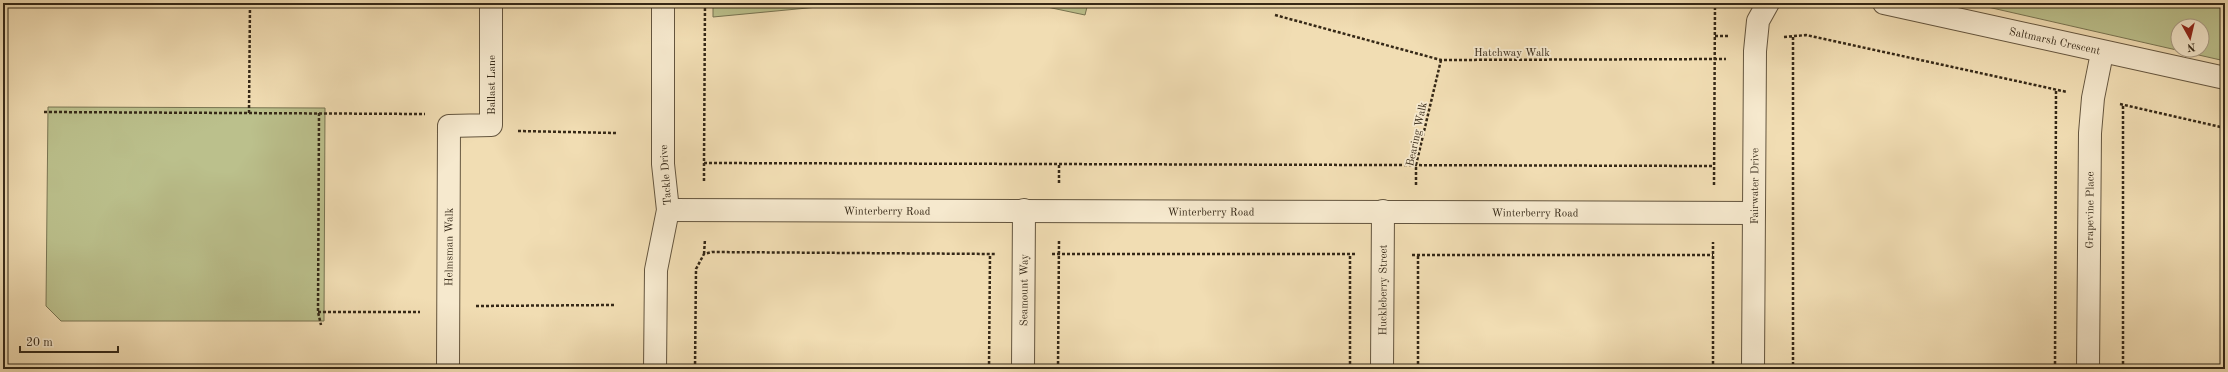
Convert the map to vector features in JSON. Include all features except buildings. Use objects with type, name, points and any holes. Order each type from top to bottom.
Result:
[{"type":"street","name":"Ballast Lane","points":[[450,126],[491,125],[492,3]]},
{"type":"street","name":"Tackle Drive","points":[[655,369],[656,270],[668,210],[663,164],[663,3]]},
{"type":"street","name":"Saltmarsh Crescent","points":[[1884,3],[2102,53],[2225,78]]},
{"type":"street","name":"Fairwater Drive","points":[[1753,369],[1755,58],[1758,20],[1767,4]]},
{"type":"street","name":"Grapevine Place","points":[[2088,369],[2090,133],[2093,98],[2102,53]]},
{"type":"street","name":"Helmsman Walk","points":[[448,369],[450,126]]},
{"type":"street","name":"Winterberry Road","points":[[668,210],[1754,213]]},
{"type":"street","name":"Seamount Way","points":[[1023,369],[1024,210]]},
{"type":"street","name":"Huckleberry Street","points":[[1382,369],[1383,212]]},
{"type":"path","points":[[249,112],[250,3]]},
{"type":"path","points":[[705,3],[704,163],[1714,166]]},
{"type":"path","name":"Hatchway Walk","points":[[1275,15],[1441,60],[1755,58]]},
{"type":"path","points":[[1715,36],[1793,37],[1806,35],[2056,89],[2225,128]]},
{"type":"path","points":[[1793,37],[1793,369]]},
{"type":"path","name":"Bearing Walk","points":[[1416,212],[1416,165],[1441,60]]},
{"type":"path","points":[[2055,369],[2056,89]]},
{"type":"path","points":[[2123,105],[2123,369]]},
{"type":"path","points":[[44,112],[432,114],[450,126]]},
{"type":"path","points":[[319,113],[318,312],[321,325]]},
{"type":"path","points":[[491,125],[512,131],[616,133]]},
{"type":"path","points":[[1058,369],[1059,164]]},
{"type":"path","points":[[695,369],[696,269],[704,254],[712,252],[1713,255]]},
{"type":"path","points":[[990,254],[990,369]]},
{"type":"path","points":[[1350,254],[1350,369]]},
{"type":"path","points":[[1418,255],[1418,369]]},
{"type":"green space","points":[[713,3],[860,3],[713,17]]},
{"type":"green space","points":[[1028,3],[1088,3],[1085,15]]},
{"type":"green space","points":[[1970,3],[2225,3],[2225,61],[2210,58],[2210,18],[2170,18],[2170,48]]},
{"type":"green space","points":[[48,107],[325,108],[324,321],[61,321],[46,306]]}]
